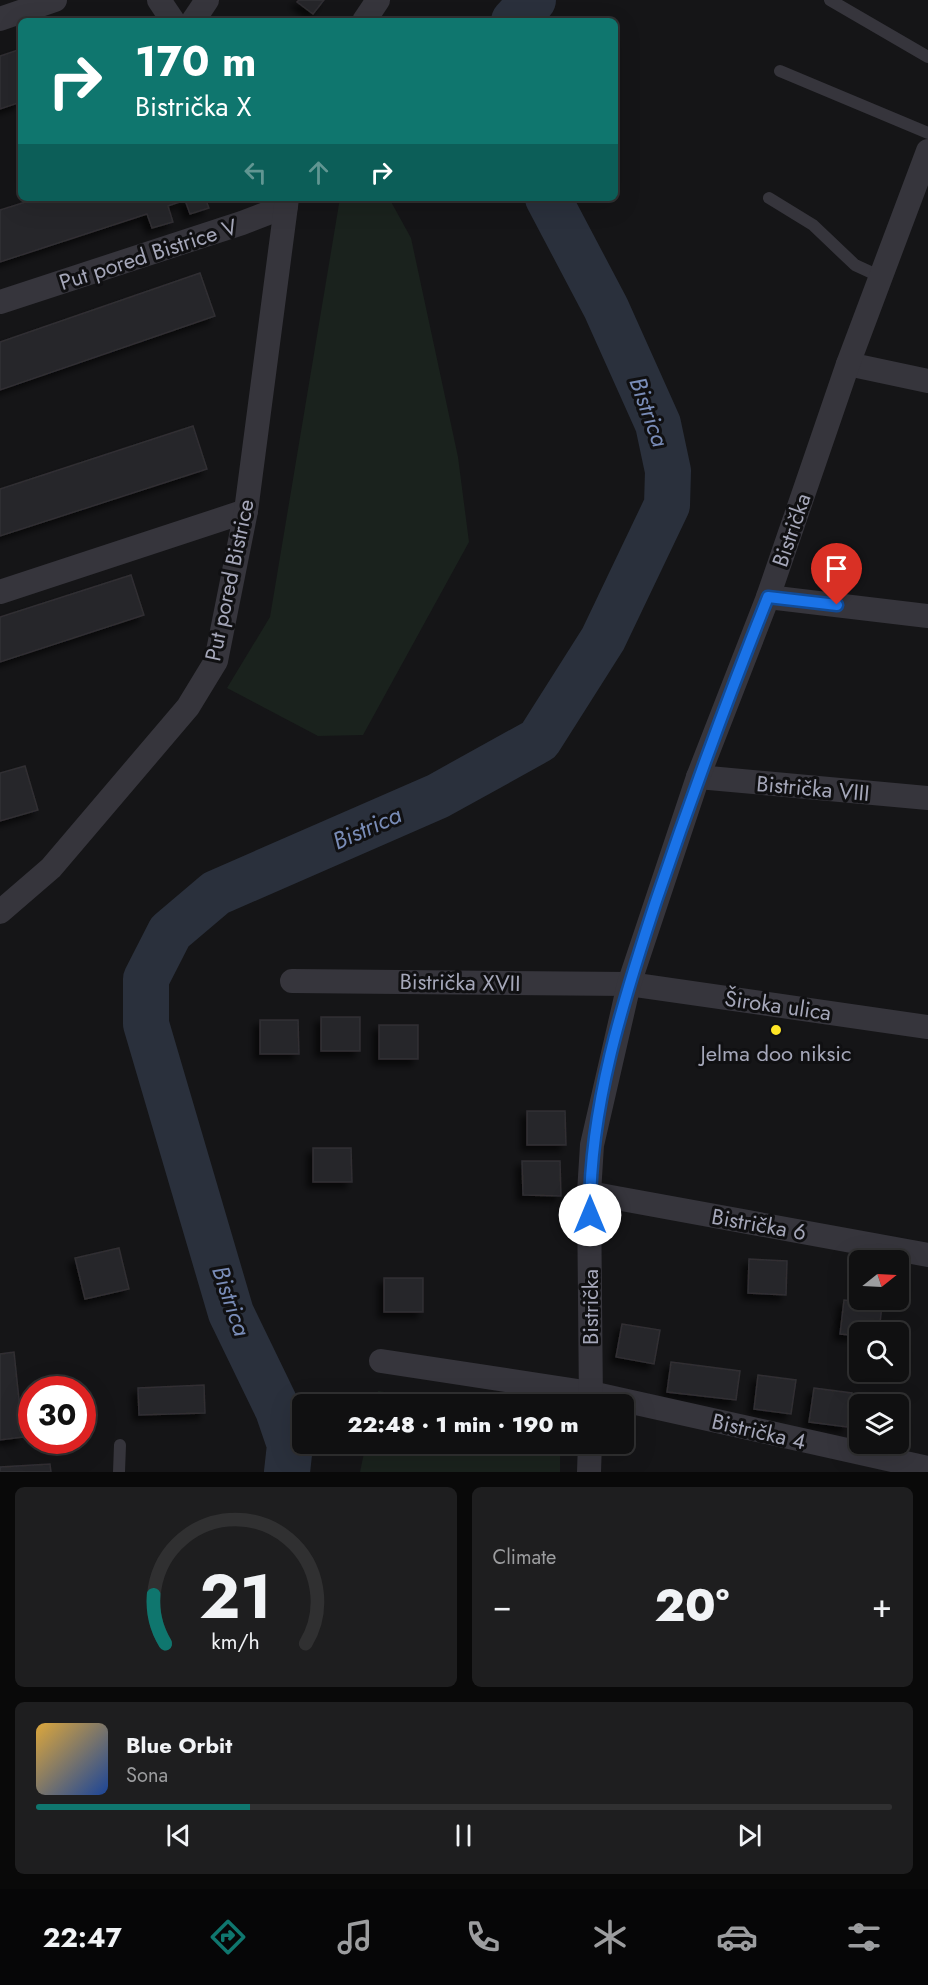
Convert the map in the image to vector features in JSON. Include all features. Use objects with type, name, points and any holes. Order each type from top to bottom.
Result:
[{"type":"street","points":[[0,19],[56,0]]},
{"type":"street","points":[[159,0],[171,18]]},
{"type":"street","points":[[195,18],[207,0]]},
{"type":"street","points":[[366,18],[378,0]]},
{"type":"street","name":"Bistrička","points":[[591,1394],[589,1193],[592,1145],[629,984],[698,777],[768,597],[848,364],[928,151]]},
{"type":"street","name":"Put pored Bistrice V","points":[[0,302],[243,223],[287,202]]},
{"type":"street","name":"Put pored Bistrice","points":[[0,912],[51,868],[188,707],[216,661],[246,511],[287,202]]},
{"type":"street","points":[[848,364],[928,381]]},
{"type":"street","points":[[0,592],[246,511]]},
{"type":"street","points":[[768,597],[928,616]]},
{"type":"street","name":"Bistrička VIII","points":[[698,777],[928,798]]},
{"type":"street","name":"Bistrička XVII","points":[[292,981],[629,984]]},
{"type":"street","name":"Široka ulica","points":[[629,984],[928,1027]]},
{"type":"street","name":"Bistrička 6","points":[[589,1193],[928,1255]]},
{"type":"street","name":"Bistrička 4","points":[[381,1362],[563,1394]]},
{"type":"street","name":"Bistrička 4","points":[[634,1408],[928,1468]]},
{"type":"street","points":[[589,1472],[590,1454]]},
{"type":"lane","points":[[830,0],[928,57]]},
{"type":"lane","points":[[780,71],[928,133]]},
{"type":"lane","points":[[769,198],[813,225],[855,265],[881,277]]},
{"type":"lane","points":[[118,1472],[120,1444]]},
{"type":"shaded area","points":[[339,201],[391,201],[411,238],[458,457],[469,542],[363,735],[318,736],[227,688],[270,617]]},
{"type":"shaded area","points":[[378,1391],[397,1394],[377,1394]]},
{"type":"shaded area","points":[[364,1454],[560,1454],[560,1472],[360,1472]]},
{"type":"building","points":[[299,0],[324,0],[313,14],[297,2]]},
{"type":"building","points":[[18,50],[18,103],[0,109],[0,56]]},
{"type":"building","points":[[28,201],[182,201],[168,206],[173,222],[152,228],[147,214],[0,262],[0,210]]},
{"type":"building","points":[[185,201],[206,201],[209,208],[190,214]]},
{"type":"building","points":[[200,273],[215,316],[0,390],[0,342]]},
{"type":"building","points":[[193,426],[207,469],[0,536],[0,489]]},
{"type":"building","points":[[131,575],[144,615],[0,662],[0,617]]},
{"type":"building","points":[[25,766],[38,810],[0,821],[0,773]]},
{"type":"building","points":[[321,1017],[360,1017],[360,1051],[321,1051]]},
{"type":"building","points":[[260,1020],[298,1020],[299,1054],[260,1054]]},
{"type":"building","points":[[379,1025],[418,1025],[418,1059],[379,1059]]},
{"type":"building","points":[[527,1111],[565,1111],[566,1145],[527,1145]]},
{"type":"building","points":[[313,1148],[351,1148],[352,1182],[313,1182]]},
{"type":"building","points":[[522,1161],[560,1161],[561,1196],[523,1195]]},
{"type":"building","points":[[119,1248],[129,1289],[85,1299],[75,1258]]},
{"type":"building","points":[[749,1259],[787,1261],[786,1295],[748,1293]]},
{"type":"building","points":[[384,1278],[423,1278],[423,1312],[384,1312]]},
{"type":"building","points":[[844,1300],[849,1301],[849,1310],[881,1310],[880,1322],[849,1322],[849,1335],[840,1334]]},
{"type":"building","points":[[622,1324],[660,1330],[654,1364],[616,1357]]},
{"type":"building","points":[[14,1352],[18,1390],[18,1438],[0,1440],[0,1354]]},
{"type":"building","points":[[671,1362],[740,1371],[736,1400],[667,1392]]},
{"type":"building","points":[[758,1375],[796,1380],[791,1414],[754,1409]]},
{"type":"building","points":[[204,1385],[205,1413],[139,1415],[138,1388]]},
{"type":"building","points":[[814,1388],[852,1393],[849,1394],[847,1427],[809,1422]]},
{"type":"building","points":[[50,1464],[51,1472],[0,1472],[0,1467]]},
{"type":"waterway","name":"Bistrica","points":[[517,18],[533,0]]},
{"type":"waterway","name":"Bistrica","points":[[287,1472],[290,1445],[278,1410],[231,1313],[146,1024],[146,979],[170,932],[216,893],[438,796],[539,740],[603,639],[667,505],[668,471],[658,424],[606,308],[550,201]]},
{"type":"place","name":"Jelma doo niksic","points":[[776,1030]]},
{"type":"route","points":[[590,1215],[592,1145],[629,984],[698,777],[768,597],[837,605]]}]
